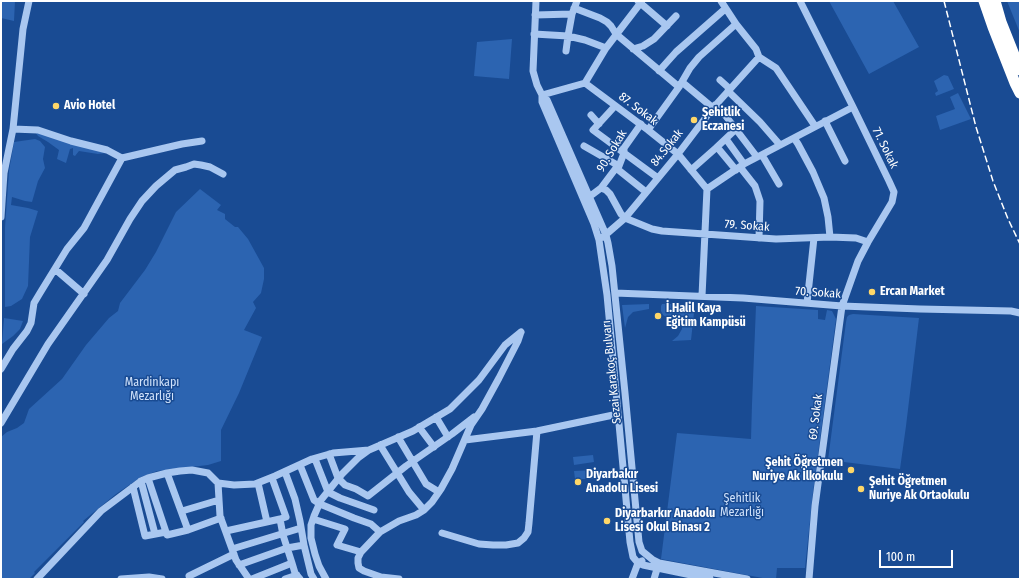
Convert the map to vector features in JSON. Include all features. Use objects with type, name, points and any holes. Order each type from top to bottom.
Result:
[{"type":"highway","points":[[984,1],[992,27],[1020,93]]},
{"type":"highway","points":[[995,1],[1001,22],[1020,70]]},
{"type":"street","points":[[1,217],[4,173],[13,129],[23,29],[28,1]]},
{"type":"street","points":[[536,1],[533,71],[542,95],[542,102],[594,224],[603,238],[630,542],[633,557],[638,563],[643,565],[671,571],[684,576],[710,579]]},
{"type":"street","points":[[721,1],[736,24],[756,49],[759,57],[776,68],[816,126]]},
{"type":"street","name":"71. Sokak","points":[[800,1],[894,192],[892,202],[858,261],[842,306]]},
{"type":"street","points":[[542,95],[585,83],[606,48],[640,2],[667,26]]},
{"type":"street","points":[[535,15],[574,7],[607,22],[616,34],[659,71],[714,107],[760,156],[779,184]]},
{"type":"street","points":[[566,51],[574,7]]},
{"type":"street","points":[[659,71],[676,52],[726,9]]},
{"type":"street","points":[[633,49],[643,46],[654,39],[676,16]]},
{"type":"street","points":[[648,130],[699,57],[736,24]]},
{"type":"street","points":[[534,34],[568,36],[585,40],[606,48]]},
{"type":"street","name":"84.Sokak","points":[[603,238],[625,218],[678,154],[714,107],[759,57]]},
{"type":"street","points":[[720,80],[780,145]]},
{"type":"street","name":"87. Sokak","points":[[585,83],[641,124],[678,154],[707,189]]},
{"type":"street","name":"Sezai Karakoç Bulvarı","points":[[542,95],[547,100],[589,197],[603,238],[608,243],[615,293],[639,542],[642,551],[648,557]]},
{"type":"street","points":[[615,106],[593,130],[658,178]]},
{"type":"street","points":[[702,296],[707,189],[740,167],[853,107]]},
{"type":"street","points":[[591,115],[599,124]]},
{"type":"street","points":[[825,121],[845,161]]},
{"type":"street","name":"90. Sokak","points":[[589,197],[601,188],[617,167],[624,153],[624,148],[641,124]]},
{"type":"street","points":[[13,129],[38,130],[71,141],[107,150],[122,158],[182,144],[202,141]]},
{"type":"street","points":[[691,170],[736,129]]},
{"type":"street","points":[[794,138],[813,172],[824,198],[830,237]]},
{"type":"street","points":[[726,139],[740,167]]},
{"type":"street","points":[[584,146],[617,167],[646,192]]},
{"type":"street","points":[[717,147],[740,167],[755,186],[760,201],[759,238]]},
{"type":"street","points":[[1,369],[31,323],[34,303],[67,249],[84,228],[122,158]]},
{"type":"street","points":[[1,423],[48,344],[108,260],[142,200],[175,170],[194,164],[210,167],[223,174]]},
{"type":"street","points":[[601,188],[610,194],[621,214],[625,218]]},
{"type":"street","name":"79. Sokak","points":[[625,218],[657,230],[776,239],[830,237],[856,238],[868,242]]},
{"type":"street","points":[[807,303],[814,238]]},
{"type":"street","points":[[55,269],[84,294]]},
{"type":"street","name":"70. Sokak","points":[[615,293],[702,296],[842,306],[1011,311],[1020,313]]},
{"type":"street","name":"69. Sokak","points":[[809,579],[815,506],[842,306]]},
{"type":"street","points":[[326,579],[314,554],[312,525],[313,519],[320,504],[338,478],[358,458],[369,450],[419,427],[450,409],[479,380],[505,344],[522,332],[499,378],[471,425],[452,469],[432,502],[416,515],[399,520],[380,532],[360,552],[358,563],[360,568],[364,571],[382,577],[399,579]]},
{"type":"street","points":[[329,454],[338,478],[345,485],[368,496],[479,413]]},
{"type":"street","points":[[465,440],[537,431],[618,414]]},
{"type":"street","points":[[436,417],[448,437]]},
{"type":"street","points":[[419,427],[434,447]]},
{"type":"street","points":[[442,533],[479,544],[493,545],[518,543],[524,538],[528,532],[537,431]]},
{"type":"street","points":[[398,437],[426,484],[439,492]]},
{"type":"street","points":[[380,445],[409,492],[424,510]]},
{"type":"street","points":[[218,483],[234,485],[255,484],[329,454],[369,450]]},
{"type":"street","points":[[315,459],[328,492],[340,498],[374,510]]},
{"type":"street","points":[[300,465],[314,500],[320,504],[371,524],[380,532]]},
{"type":"street","points":[[37,579],[101,511],[141,481],[180,470],[208,472],[218,483],[220,516],[236,560],[251,579],[292,563]]},
{"type":"street","points":[[285,472],[295,499],[304,545],[311,574],[314,579]]},
{"type":"street","points":[[167,473],[188,530]]},
{"type":"street","points":[[148,478],[167,535],[188,530],[221,518]]},
{"type":"street","points":[[226,531],[286,517],[272,478]]},
{"type":"street","points":[[141,481],[156,534]]},
{"type":"street","points":[[258,483],[267,522]]},
{"type":"street","points":[[133,487],[145,536],[166,532]]},
{"type":"street","points":[[182,511],[219,500]]},
{"type":"street","points":[[280,519],[287,548],[298,577],[285,579]]},
{"type":"street","points":[[313,519],[346,529],[337,545],[360,552]]},
{"type":"street","points":[[190,579],[189,576],[233,551],[301,528]]},
{"type":"street","points":[[239,565],[287,548],[304,545]]},
{"type":"street","points":[[632,579],[638,563],[648,557],[659,563],[747,579]]},
{"type":"street","points":[[654,579],[657,569]]},
{"type":"street","points":[[669,579],[671,571]]},
{"type":"street","points":[[121,579],[149,577],[162,579]]},
{"type":"green space","points":[[1,1],[15,1],[14,21],[1,18]]},
{"type":"green space","points":[[829,1],[893,1],[919,47],[869,74]]},
{"type":"green space","points":[[1007,1],[1020,1],[1020,33]]},
{"type":"green space","points":[[512,39],[509,79],[474,76],[477,42]]},
{"type":"green space","points":[[944,75],[948,76],[954,89],[936,96],[935,93],[938,91],[934,81]]},
{"type":"green space","points":[[958,93],[971,119],[940,130],[936,116],[955,109],[950,97]]},
{"type":"green space","points":[[35,132],[106,153],[98,154],[79,151],[75,156],[73,155],[73,148],[70,149],[66,163],[57,159],[59,150],[38,136]]},
{"type":"green space","points":[[35,139],[40,141],[45,147],[43,159],[45,168],[38,181],[32,202],[12,197],[11,205],[38,211],[30,237],[28,286],[22,299],[11,306],[5,307],[5,227],[9,171],[14,142]]},
{"type":"green space","name":"Mardinkapı Mezarlığı","points":[[200,189],[221,205],[217,210],[225,214],[225,219],[235,227],[238,227],[248,239],[264,268],[264,279],[261,293],[253,302],[256,308],[244,330],[262,337],[239,393],[221,430],[221,461],[208,465],[157,471],[141,477],[116,494],[83,521],[84,522],[34,572],[35,573],[29,579],[1,579],[1,437],[24,423],[29,409],[62,379],[86,345],[109,318],[118,311],[120,303],[145,270],[156,252],[176,212]]},
{"type":"green space","points":[[649,304],[649,309],[633,312],[628,317],[625,328],[622,305]]},
{"type":"green space","points":[[662,304],[695,304],[691,340],[672,341],[678,336],[682,329],[682,324],[663,315],[661,311]]},
{"type":"green space","name":"Şehitlik Mezarlığı","points":[[756,306],[818,310],[818,319],[825,320],[827,310],[832,311],[836,319],[813,492],[805,568],[777,568],[776,579],[768,579],[661,559],[677,433],[751,439]]},
{"type":"green space","points":[[853,314],[919,318],[900,469],[828,460],[846,322],[847,317]]},
{"type":"green space","points":[[4,318],[23,321],[20,329],[2,344]]},
{"type":"green space","points":[[593,455],[594,462],[574,465],[573,457]]},
{"type":"green space","points":[[597,470],[598,479],[575,479],[574,471]]},
{"type":"railway","points":[[944,1],[976,127],[993,181],[1020,244]]},
{"type":"place","name":"Avio Hotel","points":[[56,106]]},
{"type":"place","name":"Şehitlik Eczanesi","points":[[694,120]]},
{"type":"place","name":"Ercan Market","points":[[872,292]]},
{"type":"place","name":"İ.Halil Kaya Eğitim Kampüsü","points":[[658,316]]},
{"type":"place","name":"Şehit Öğretmen Nuriye Ak İlkokulu","points":[[851,470]]},
{"type":"place","name":"Diyarbakır Anadolu Lisesi","points":[[578,482]]},
{"type":"place","name":"Şehit Öğretmen Nuriye Ak Ortaokulu","points":[[861,489]]},
{"type":"place","name":"Diyarbarkır Anadolu Lisesi Okul Binası 2","points":[[607,521]]}]
